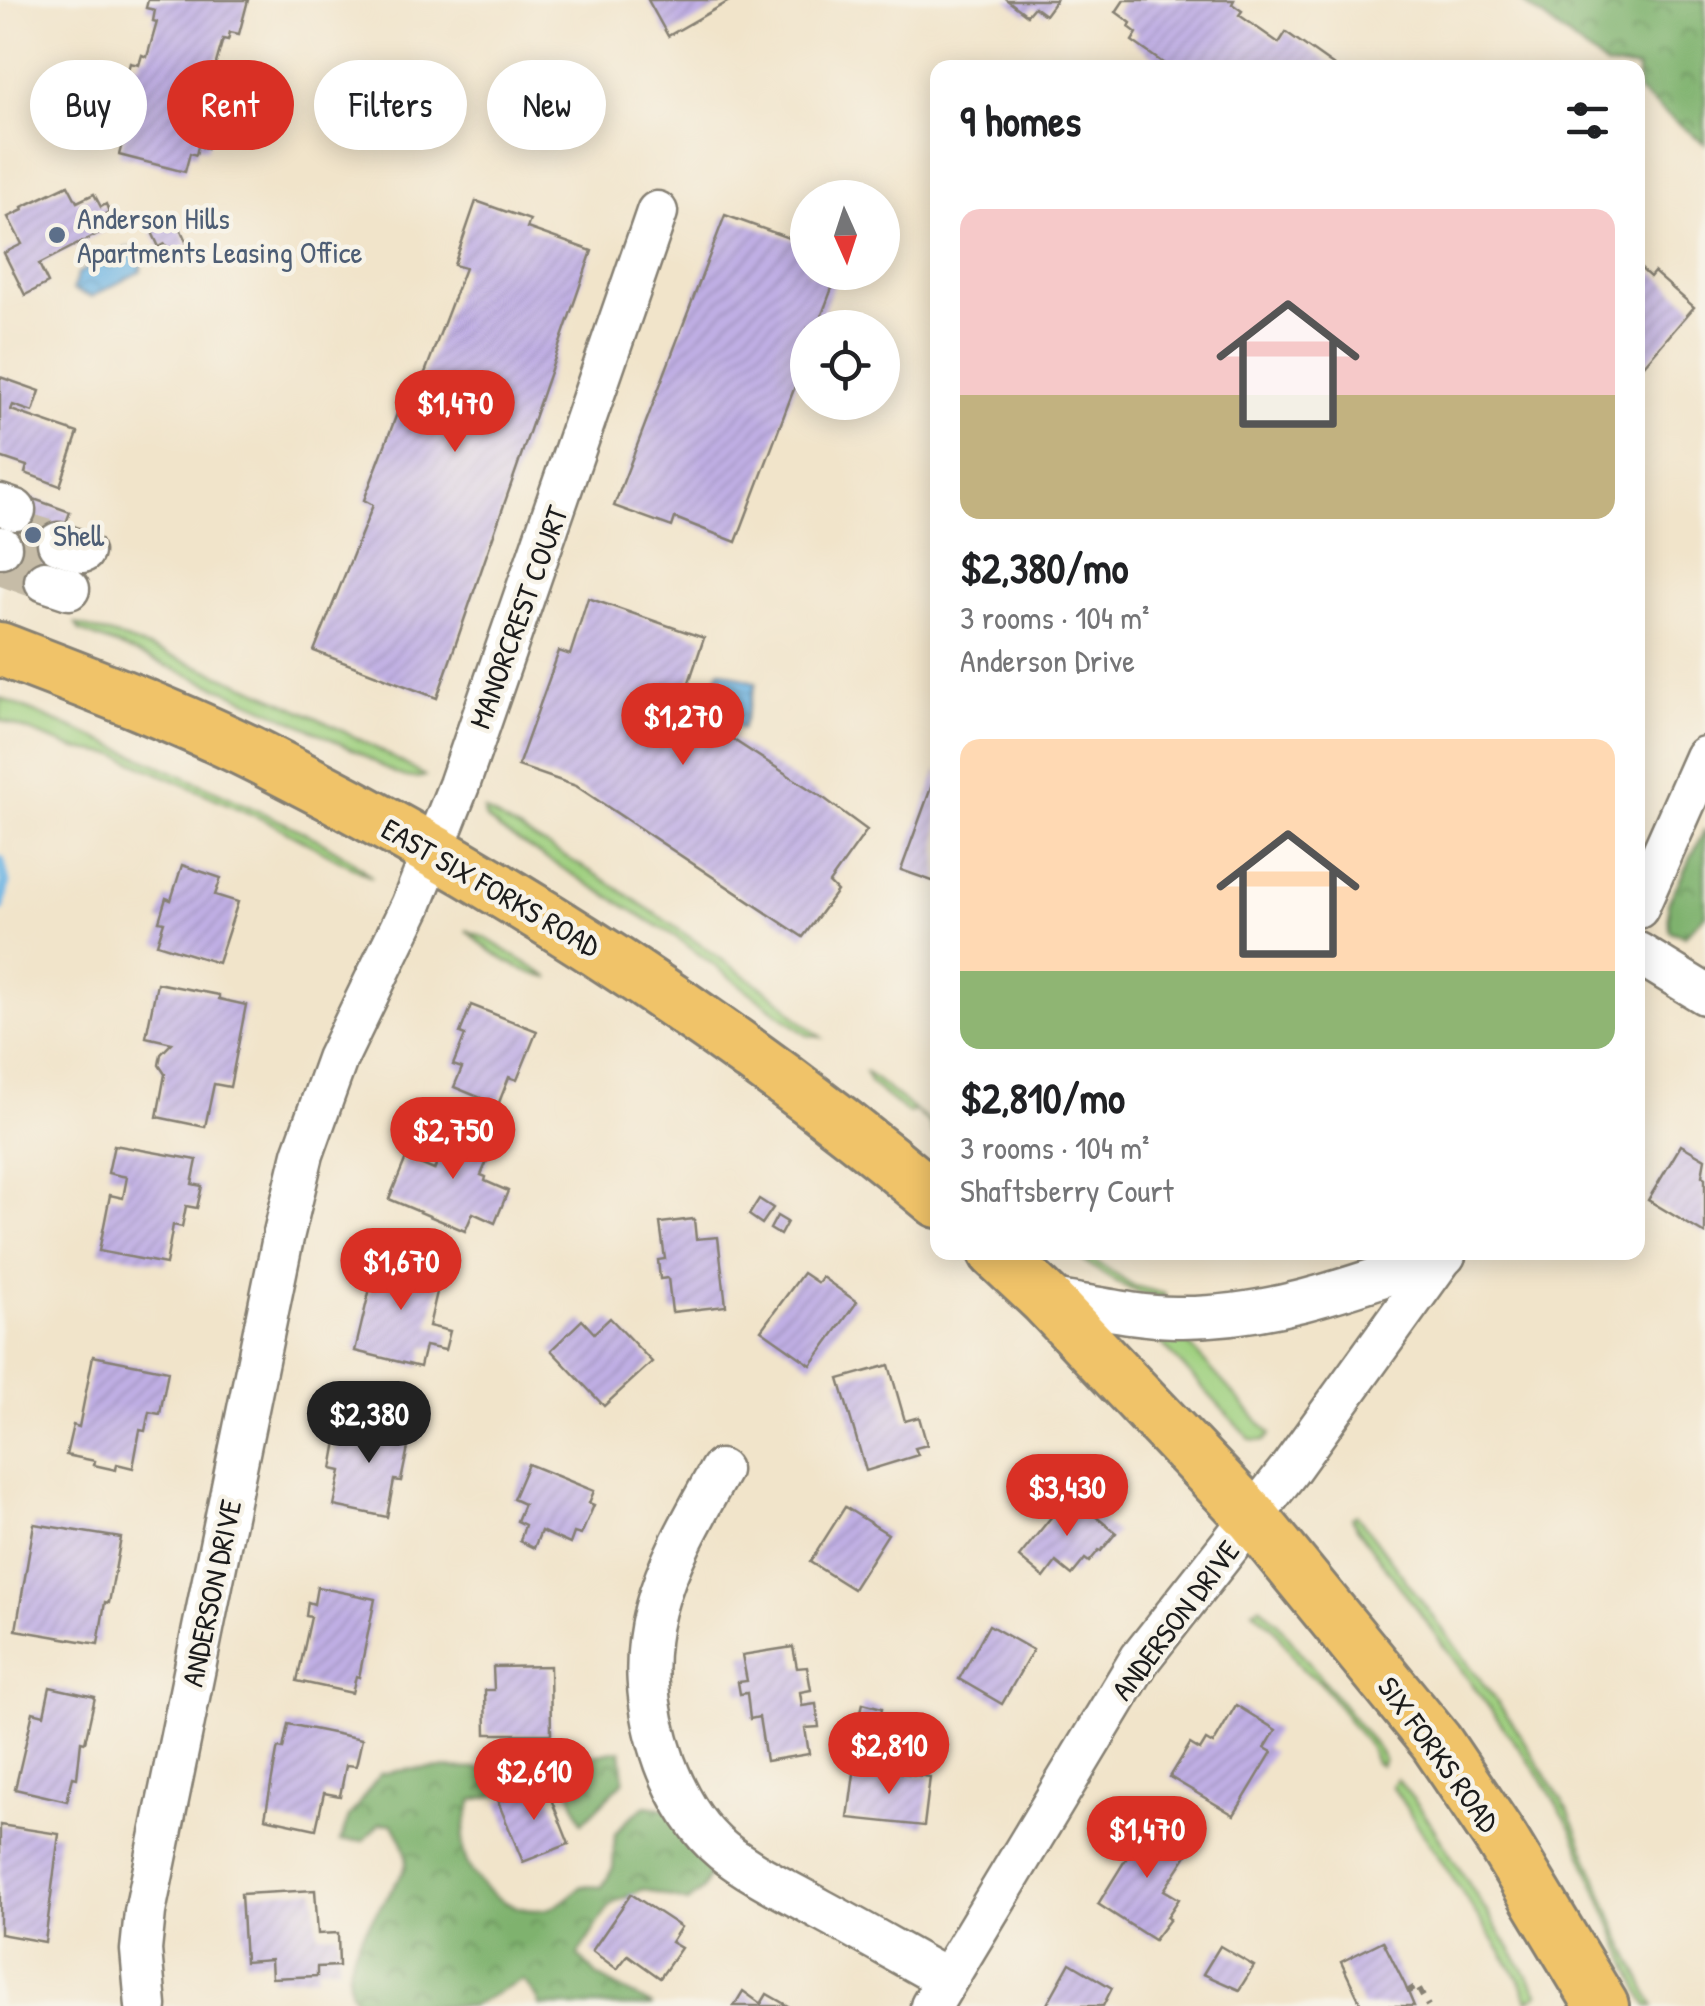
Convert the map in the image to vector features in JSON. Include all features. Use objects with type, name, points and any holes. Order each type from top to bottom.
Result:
[{"type":"main road","name":"EAST SIX FORKS ROAD","points":[[0,649],[256,755],[435,850],[559,924],[716,1028],[813,1099],[930,1194]]},
{"type":"main road","points":[[1004,1260],[1253,1518]]},
{"type":"main road","name":"SIX FORKS ROAD","points":[[1253,1518],[1436,1742],[1502,1840],[1602,2006]]},
{"type":"street","name":"MANORCREST COURT","points":[[435,850],[657,212]]},
{"type":"street","points":[[1645,892],[1705,758]]},
{"type":"street","name":"ANDERSON DRIVE","points":[[146,2006],[141,1950],[145,1912],[303,1154],[337,1059],[435,850]]},
{"type":"street","points":[[1645,958],[1705,994]]},
{"type":"street","points":[[1045,1299],[1170,1317],[1224,1316],[1312,1298],[1428,1260]]},
{"type":"street","name":"ANDERSON DRIVE","points":[[938,1993],[1140,1659],[1253,1518],[1442,1260]]},
{"type":"street","points":[[720,1470],[670,1560],[655,1602],[647,1690],[654,1731],[672,1780],[694,1820],[722,1850],[938,1993]]},
{"type":"path","points":[[1407,1992],[1417,1986],[1428,2006]]},
{"type":"green space","points":[[1520,0],[1705,0],[1705,144],[1645,97],[1645,60],[1598,60]]},
{"type":"green space","points":[[76,624],[255,690],[425,776],[399,775],[254,703],[80,631]]},
{"type":"green space","points":[[0,698],[296,828],[344,855],[372,878],[269,822],[117,755],[76,749],[0,720]]},
{"type":"green space","points":[[484,810],[599,876],[675,927],[783,1002],[821,1037],[807,1035],[676,937],[501,831],[485,817]]},
{"type":"green space","points":[[1705,829],[1705,915],[1685,936],[1669,931],[1668,903]]},
{"type":"green space","points":[[466,930],[487,939],[550,978],[505,960]]},
{"type":"green space","points":[[865,1071],[930,1122],[930,1124],[915,1111],[908,1113],[871,1084]]},
{"type":"green space","points":[[1083,1260],[1094,1260],[1131,1285],[1165,1294],[1163,1299],[1150,1296]]},
{"type":"green space","points":[[1154,1335],[1181,1336],[1270,1434],[1264,1441],[1251,1440]]},
{"type":"green space","points":[[1357,1515],[1512,1722],[1569,1812],[1654,2006],[1647,2006],[1570,1826],[1541,1778],[1357,1528],[1352,1518]]},
{"type":"green space","points":[[1260,1606],[1378,1749],[1384,1759],[1381,1766],[1320,1682],[1303,1670],[1272,1626],[1253,1610]]},
{"type":"green space","points":[[621,1750],[624,1781],[582,1823],[569,1788],[557,1782],[473,1800],[463,1848],[469,1867],[488,1890],[514,1906],[543,1909],[557,1905],[582,1886],[602,1887],[613,1868],[615,1834],[646,1806],[666,1809],[712,1868],[703,1889],[688,1902],[643,1889],[610,1905],[578,1955],[598,1976],[653,2006],[539,2006],[523,1980],[471,2006],[360,2006],[351,1993],[351,1962],[365,1930],[404,1870],[406,1856],[393,1824],[380,1823],[364,1841],[340,1841],[349,1817],[380,1774],[420,1769],[536,1768]]},
{"type":"green space","points":[[1397,1779],[1422,1810],[1539,1994],[1528,2001],[1521,1982],[1392,1786]]},
{"type":"water","points":[[128,248],[141,253],[141,271],[91,297],[73,290],[78,273]]},
{"type":"water","points":[[720,670],[756,683],[742,729],[705,706]]},
{"type":"building","points":[[148,0],[248,0],[239,34],[230,32],[228,40],[223,39],[217,60],[167,60],[167,150],[197,150],[196,155],[190,153],[185,172],[119,155],[120,150],[147,150],[147,60],[140,60],[142,55],[147,57],[157,22],[153,21],[155,10],[146,8]]},
{"type":"building","points":[[648,0],[731,0],[668,36]]},
{"type":"building","points":[[1007,0],[1056,0],[1045,15],[1034,7],[1027,15]]},
{"type":"building","points":[[1124,0],[1234,0],[1232,4],[1242,11],[1239,15],[1279,43],[1286,32],[1326,60],[1159,60],[1132,41],[1137,33],[1116,12]]},
{"type":"building","name":"Anderson Hills Apartments Leasing Office","points":[[68,185],[77,202],[94,194],[101,207],[106,204],[109,212],[105,214],[111,227],[39,264],[48,283],[25,295],[4,253],[22,244],[8,217]]},
{"type":"building","points":[[476,201],[530,220],[527,228],[592,251],[437,698],[314,651],[373,505],[364,500],[401,403],[412,407],[465,268],[454,265]]},
{"type":"building","points":[[725,215],[790,238],[790,290],[831,290],[824,310],[790,310],[790,400],[736,542],[675,518],[672,527],[614,506]]},
{"type":"building","points":[[176,219],[188,246],[170,255],[165,244],[159,247],[151,230]]},
{"type":"building","points":[[1645,272],[1650,277],[1654,272],[1694,307],[1645,364]]},
{"type":"building","points":[[0,377],[40,391],[33,412],[13,405],[11,410],[78,433],[60,486],[25,473],[27,466],[0,457]]},
{"type":"building","name":"Shell","points":[[20,494],[70,512],[41,592],[0,578],[0,550]]},
{"type":"building","points":[[588,598],[704,638],[681,706],[867,830],[829,883],[837,891],[803,937],[576,786],[518,766],[559,651],[570,655]]},
{"type":"building","points":[[930,790],[930,880],[901,870]]},
{"type":"building","points":[[182,865],[221,878],[215,895],[238,902],[218,963],[157,944],[166,898],[171,900]]},
{"type":"building","points":[[157,983],[219,995],[219,999],[246,1005],[230,1087],[214,1084],[205,1127],[157,1117],[165,1074],[159,1065],[161,1054],[172,1043],[146,1037]]},
{"type":"building","points":[[471,1005],[537,1031],[517,1080],[509,1077],[498,1105],[454,1087],[462,1068],[453,1065]]},
{"type":"building","points":[[455,1122],[496,1140],[481,1175],[486,1177],[485,1181],[508,1191],[495,1223],[473,1213],[465,1231],[389,1199],[406,1158],[434,1170]]},
{"type":"building","points":[[114,1145],[197,1160],[192,1184],[202,1186],[197,1208],[186,1206],[182,1227],[173,1225],[166,1264],[99,1251],[110,1195],[123,1198],[127,1177],[108,1173]]},
{"type":"building","points":[[1681,1145],[1705,1159],[1705,1234],[1648,1200]]},
{"type":"building","points":[[759,1199],[773,1208],[762,1224],[749,1215]]},
{"type":"building","points":[[777,1216],[787,1222],[780,1235],[770,1229]]},
{"type":"building","points":[[694,1219],[696,1239],[718,1237],[726,1306],[672,1312],[668,1278],[660,1279],[658,1260],[665,1259],[660,1223]]},
{"type":"building","points":[[378,1255],[442,1271],[429,1326],[450,1331],[445,1350],[425,1346],[420,1367],[355,1351]]},
{"type":"building","points":[[803,1273],[818,1283],[822,1277],[857,1302],[811,1365],[761,1330]]},
{"type":"building","points":[[610,1318],[652,1362],[604,1406],[551,1350],[582,1320],[594,1333]]},
{"type":"building","points":[[93,1356],[168,1371],[160,1414],[149,1412],[145,1431],[140,1430],[133,1468],[117,1464],[116,1470],[66,1455],[73,1425],[79,1427]]},
{"type":"building","points":[[889,1365],[905,1421],[919,1417],[927,1445],[915,1448],[918,1455],[866,1471],[839,1379]]},
{"type":"building","points":[[341,1419],[411,1433],[401,1481],[394,1480],[387,1517],[334,1506],[341,1471],[332,1469]]},
{"type":"building","points":[[528,1464],[594,1491],[589,1503],[594,1505],[581,1535],[574,1533],[570,1544],[541,1531],[534,1548],[520,1541],[525,1525],[517,1521],[524,1504],[513,1499]]},
{"type":"building","points":[[1069,1495],[1116,1533],[1072,1575],[1056,1562],[1044,1578],[1019,1557]]},
{"type":"building","points":[[845,1507],[888,1534],[853,1589],[810,1562]]},
{"type":"building","points":[[34,1524],[121,1538],[98,1644],[16,1630]]},
{"type":"building","points":[[317,1587],[375,1599],[352,1693],[297,1681],[311,1617],[306,1616],[308,1602],[314,1604]]},
{"type":"building","points":[[989,1625],[1033,1650],[1002,1704],[959,1679]]},
{"type":"building","points":[[793,1647],[797,1668],[807,1667],[811,1690],[800,1692],[802,1706],[816,1704],[819,1727],[805,1728],[809,1754],[766,1761],[759,1717],[750,1719],[747,1693],[740,1694],[738,1682],[747,1681],[742,1655]]},
{"type":"building","points":[[550,1666],[551,1734],[486,1734],[485,1690],[494,1690],[493,1667]]},
{"type":"building","points":[[50,1687],[95,1697],[85,1742],[81,1741],[77,1778],[73,1777],[67,1801],[15,1789],[33,1712],[44,1715]]},
{"type":"building","points":[[863,1703],[882,1708],[879,1725],[859,1720]]},
{"type":"building","points":[[1236,1705],[1276,1730],[1265,1748],[1272,1752],[1234,1815],[1170,1777],[1190,1744],[1200,1750],[1206,1740],[1213,1744]]},
{"type":"building","points":[[288,1724],[362,1739],[356,1766],[346,1765],[340,1796],[324,1793],[316,1829],[265,1818],[277,1751],[283,1749]]},
{"type":"building","points":[[855,1766],[930,1777],[924,1826],[848,1818]]},
{"type":"building","points":[[545,1784],[569,1844],[523,1862],[498,1802]]},
{"type":"building","points":[[1150,1820],[1193,1846],[1164,1890],[1179,1899],[1154,1940],[1098,1904]]},
{"type":"building","points":[[0,1825],[59,1834],[45,1942],[0,1934]]},
{"type":"building","points":[[315,1890],[318,1934],[338,1933],[339,1966],[317,1967],[317,1976],[272,1978],[271,1960],[245,1962],[241,1894]]},
{"type":"building","points":[[631,1894],[681,1927],[671,1942],[681,1948],[660,1978],[628,1955],[617,1969],[592,1951]]},
{"type":"building","points":[[1383,1941],[1414,2006],[1362,2006],[1341,1962]]},
{"type":"building","points":[[1220,1946],[1254,1966],[1239,1990],[1203,1974]]},
{"type":"building","points":[[1070,1963],[1112,1988],[1103,2006],[1046,2006]]},
{"type":"building","points":[[743,1991],[761,2004],[767,1994],[788,2006],[734,2006]]},
{"type":"waterway","points":[[0,861],[5,883],[0,907]]},
{"type":"tunnel","points":[[8,527],[58,543]]},
{"type":"tunnel","points":[[0,565],[45,581]]},
{"type":"place","name":"Anderson Hills Apartments Leasing Office","points":[[57,235]]},
{"type":"place","name":"Shell","points":[[33,535]]}]
